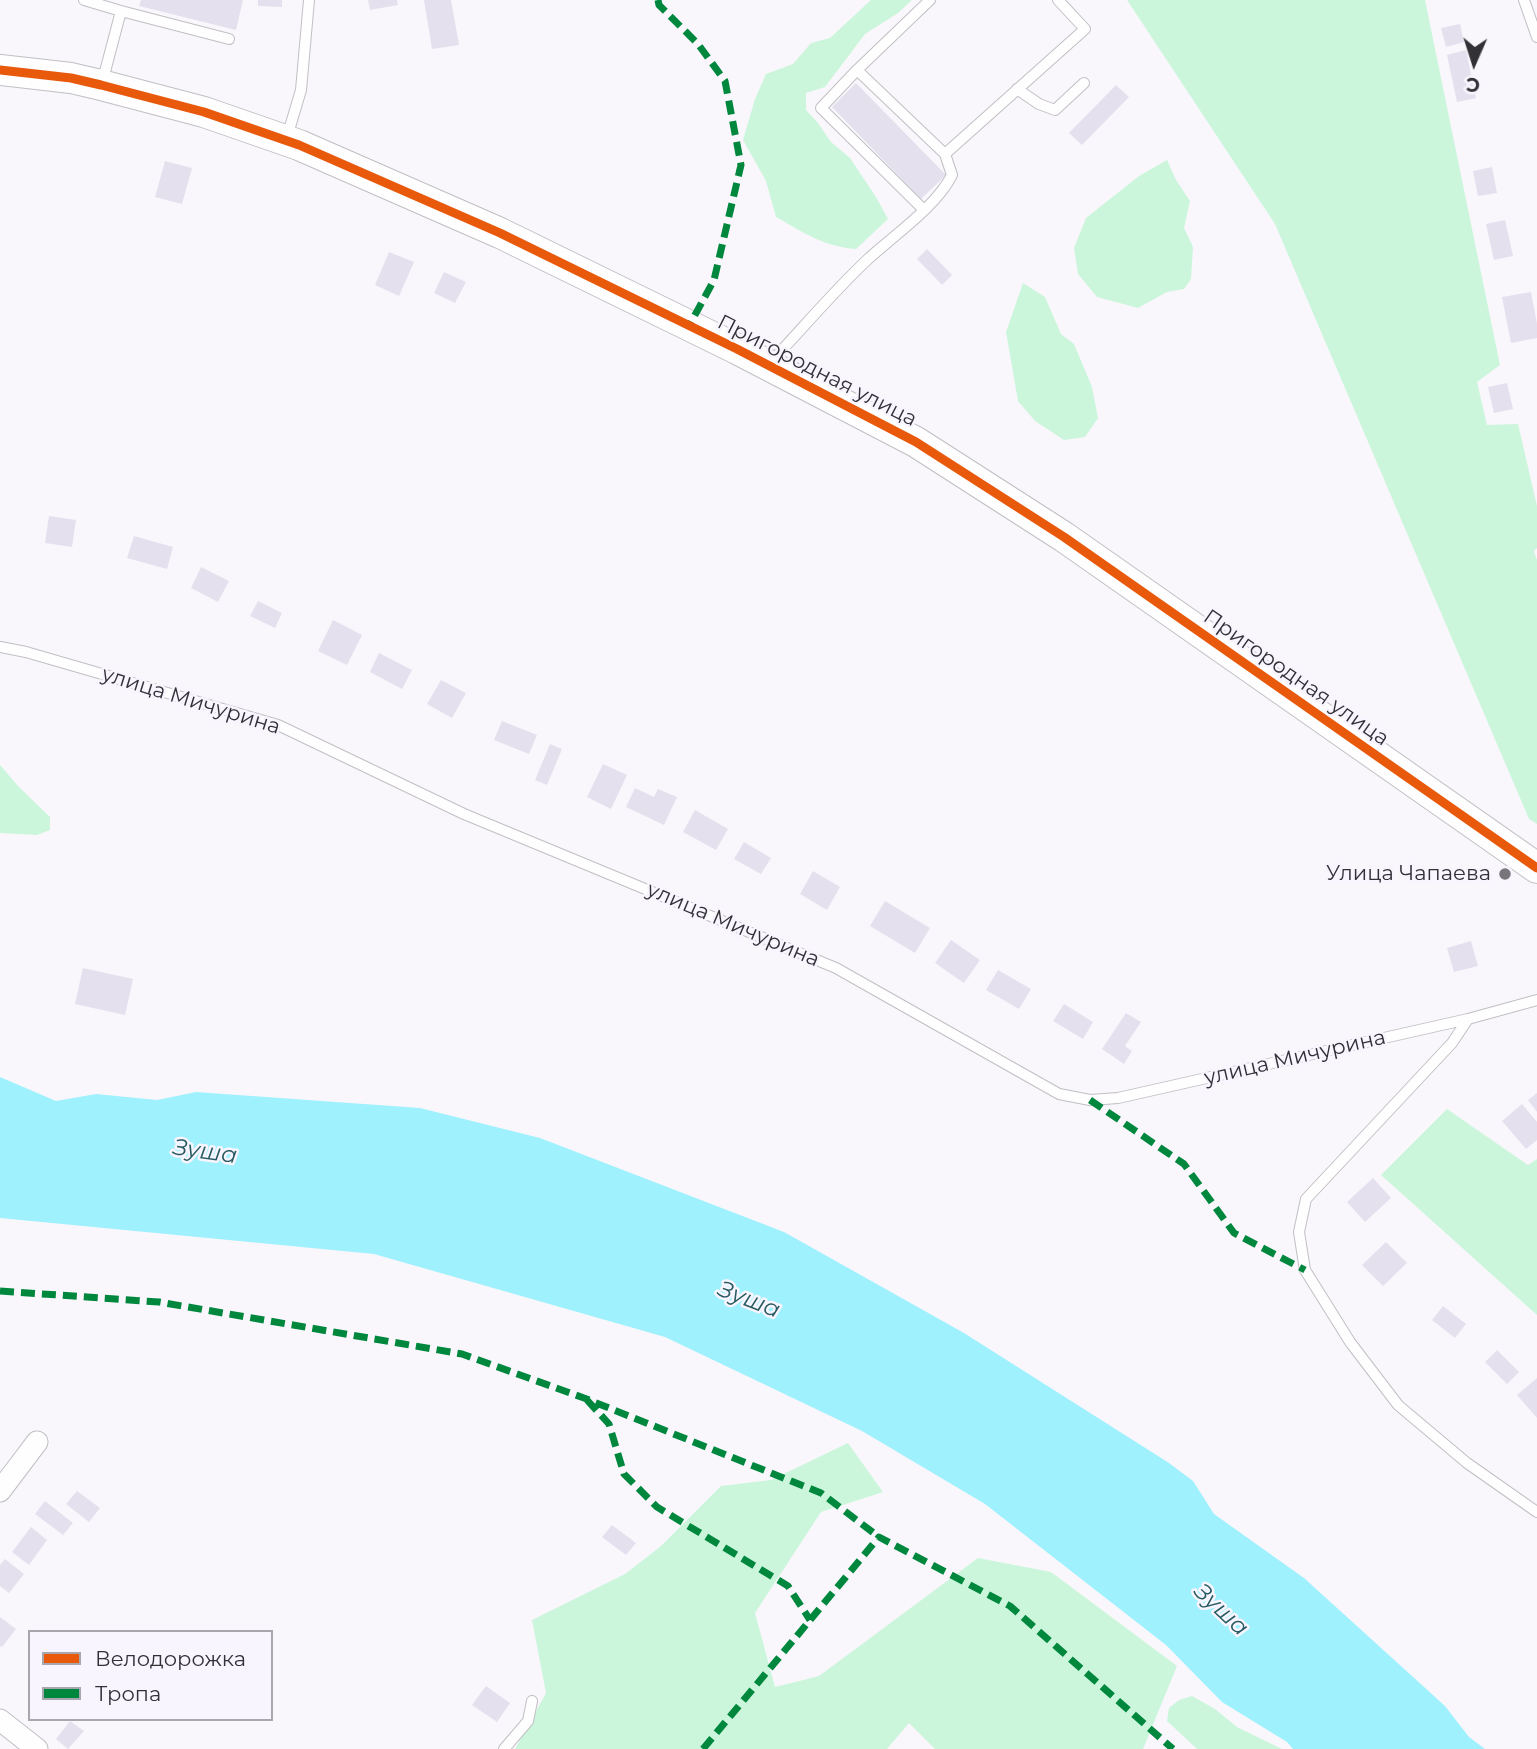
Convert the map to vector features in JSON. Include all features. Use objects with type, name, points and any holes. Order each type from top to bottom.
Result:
[{"type":"street","name":"Пригородная улица","points":[[0,70],[71,78],[101,85],[204,112],[286,140],[500,233],[768,365],[916,442],[1064,537],[1537,868]]},
{"type":"street","points":[[0,1491],[37,1442]]},
{"type":"street","points":[[0,1720],[37,1749]]},
{"type":"lane","points":[[84,0],[229,39]]},
{"type":"lane","points":[[286,140],[301,90],[309,0]]},
{"type":"lane","points":[[923,209],[821,108],[857,69],[930,0]]},
{"type":"lane","points":[[945,154],[1085,29],[1058,0]]},
{"type":"lane","points":[[1524,0],[1537,37]]},
{"type":"lane","points":[[101,85],[121,11]]},
{"type":"lane","points":[[768,365],[866,261],[923,209],[952,175],[945,154],[857,69]]},
{"type":"lane","points":[[1017,89],[1039,104],[1055,110],[1084,83]]},
{"type":"lane","name":"улица Мичурина","points":[[0,647],[26,652],[278,725],[464,814],[836,968],[1059,1094],[1090,1100],[1118,1098],[1468,1019],[1537,1000]]},
{"type":"lane","points":[[1468,1019],[1452,1043],[1306,1199],[1299,1232],[1305,1270],[1350,1342],[1398,1405],[1467,1463],[1537,1511]]},
{"type":"lane","points":[[504,1749],[528,1721],[532,1701]]},
{"type":"green space","points":[[871,0],[912,0],[898,13],[865,34],[825,87],[806,93],[806,110],[831,142],[850,158],[888,219],[856,249],[824,242],[776,217],[766,181],[743,140],[755,99],[766,74],[793,64],[811,43],[830,38]]},
{"type":"green space","points":[[1127,0],[1425,0],[1500,365],[1477,382],[1487,425],[1518,424],[1537,506],[1537,548],[1534,551],[1537,560],[1537,824],[1529,819],[1275,224]]},
{"type":"green space","points":[[1167,160],[1190,201],[1184,228],[1193,247],[1191,279],[1184,289],[1167,292],[1138,308],[1097,297],[1078,274],[1074,248],[1086,218],[1139,176]]},
{"type":"green space","points":[[1023,283],[1045,297],[1061,334],[1074,344],[1092,387],[1098,418],[1085,437],[1064,440],[1035,421],[1018,401],[1006,332]]},
{"type":"green space","points":[[0,765],[50,817],[50,830],[37,835],[0,833]]},
{"type":"green space","points":[[1447,1109],[1528,1165],[1537,1159],[1537,1315],[1381,1175]]},
{"type":"green space","points":[[848,1443],[883,1492],[821,1512],[755,1613],[775,1687],[819,1676],[978,1558],[1051,1572],[1177,1666],[1143,1749],[935,1749],[909,1723],[887,1749],[515,1749],[546,1693],[532,1620],[625,1574],[661,1546],[721,1486],[771,1480]]},
{"type":"green space","points":[[1192,1696],[1215,1709],[1237,1727],[1282,1749],[1197,1749],[1167,1721],[1169,1708],[1179,1700]]},
{"type":"water","name":"Зуша","points":[[0,1077],[56,1101],[96,1094],[157,1100],[196,1092],[420,1108],[540,1138],[784,1232],[964,1333],[1169,1463],[1193,1481],[1214,1514],[1304,1578],[1445,1706],[1469,1737],[1485,1749],[1293,1749],[1287,1742],[1222,1702],[1166,1645],[985,1504],[862,1431],[665,1337],[374,1254],[0,1218]]},
{"type":"building","points":[[141,0],[243,0],[236,30],[139,6]]},
{"type":"building","points":[[258,0],[282,0],[282,7],[258,6]]},
{"type":"building","points":[[368,0],[397,0],[398,5],[370,10]]},
{"type":"building","points":[[424,0],[451,0],[459,45],[432,49]]},
{"type":"building","points":[[1460,24],[1464,42],[1446,47],[1441,28]]},
{"type":"building","points":[[1466,50],[1476,98],[1457,102],[1447,55]]},
{"type":"building","points":[[856,83],[946,175],[921,199],[832,107]]},
{"type":"building","points":[[1116,85],[1129,97],[1082,145],[1069,133]]},
{"type":"building","points":[[165,161],[192,168],[182,204],[155,197]]},
{"type":"building","points":[[1492,167],[1497,193],[1478,196],[1473,171]]},
{"type":"building","points":[[1505,220],[1513,256],[1494,260],[1486,224]]},
{"type":"building","points":[[927,249],[952,275],[942,285],[917,259]]},
{"type":"building","points":[[389,252],[414,262],[399,296],[375,285]]},
{"type":"building","points":[[444,272],[466,282],[455,303],[434,293]]},
{"type":"building","points":[[1531,292],[1537,338],[1511,343],[1502,297]]},
{"type":"building","points":[[1507,383],[1513,409],[1494,413],[1488,387]]},
{"type":"building","points":[[49,516],[76,520],[72,547],[45,543]]},
{"type":"building","points":[[134,536],[173,547],[167,569],[127,558]]},
{"type":"building","points":[[201,567],[229,581],[218,602],[191,588]]},
{"type":"building","points":[[258,601],[282,613],[275,628],[250,616]]},
{"type":"building","points":[[333,620],[362,635],[347,665],[318,651]]},
{"type":"building","points":[[379,653],[412,670],[402,689],[370,672]]},
{"type":"building","points":[[441,680],[466,693],[452,718],[427,704]]},
{"type":"building","points":[[502,721],[537,735],[529,754],[494,740]]},
{"type":"building","points":[[550,744],[562,749],[547,785],[535,780]]},
{"type":"building","points":[[603,764],[627,775],[611,809],[587,797]]},
{"type":"building","points":[[635,788],[654,797],[658,789],[677,797],[664,825],[626,807]]},
{"type":"building","points":[[695,810],[728,829],[716,850],[683,832]]},
{"type":"building","points":[[744,842],[771,858],[761,874],[734,859]]},
{"type":"building","points":[[813,871],[840,887],[827,910],[800,894]]},
{"type":"building","points":[[885,901],[930,928],[915,953],[870,926]]},
{"type":"building","points":[[951,940],[980,960],[964,983],[935,963]]},
{"type":"building","points":[[1471,941],[1478,966],[1454,972],[1447,948]]},
{"type":"building","points":[[83,968],[133,979],[125,1015],[75,1004]]},
{"type":"building","points":[[998,970],[1031,989],[1019,1009],[986,990]]},
{"type":"building","points":[[1064,1004],[1093,1022],[1083,1039],[1053,1021]]},
{"type":"building","points":[[1126,1013],[1141,1022],[1125,1046],[1132,1051],[1124,1064],[1102,1049]]},
{"type":"building","points":[[1537,1093],[1537,1112],[1528,1100]]},
{"type":"building","points":[[1522,1104],[1537,1122],[1537,1140],[1526,1149],[1502,1121]]},
{"type":"building","points":[[1373,1178],[1391,1198],[1365,1222],[1347,1202]]},
{"type":"building","points":[[1386,1242],[1407,1263],[1383,1286],[1362,1265]]},
{"type":"building","points":[[1443,1306],[1466,1324],[1455,1338],[1432,1320]]},
{"type":"building","points":[[1497,1350],[1519,1372],[1507,1384],[1485,1362]]},
{"type":"building","points":[[1537,1378],[1537,1418],[1517,1395]]},
{"type":"building","points":[[77,1491],[100,1508],[89,1522],[66,1504]]},
{"type":"building","points":[[45,1501],[73,1523],[63,1535],[35,1514]]},
{"type":"building","points":[[612,1525],[636,1543],[626,1555],[602,1537]]},
{"type":"building","points":[[31,1527],[47,1540],[29,1565],[12,1552]]},
{"type":"building","points":[[5,1559],[24,1574],[9,1593],[0,1586],[0,1565]]},
{"type":"building","points":[[0,1617],[16,1629],[2,1647],[0,1646]]},
{"type":"building","points":[[486,1686],[510,1703],[497,1722],[472,1705]]},
{"type":"building","points":[[70,1721],[84,1731],[68,1749],[56,1739]]},
{"type":"marked path","points":[[658,0],[659,5],[698,44],[725,81],[741,165],[714,280],[689,326]]},
{"type":"marked path","points":[[1090,1100],[1184,1164],[1234,1233],[1305,1270]]},
{"type":"marked path","points":[[0,1291],[159,1302],[462,1354],[584,1398],[821,1493],[879,1537]]},
{"type":"marked path","points":[[587,1400],[609,1424],[624,1474],[657,1507],[788,1586],[810,1620]]},
{"type":"marked path","points":[[703,1749],[879,1537],[1010,1606],[1173,1749]]},
{"type":"cycle path","points":[[0,70],[71,78],[101,85],[204,112],[299,145],[500,233],[737,349],[916,442],[1064,537],[1537,868]]},
{"type":"place","name":"Улица Чапаева","points":[[1505,874]]}]
